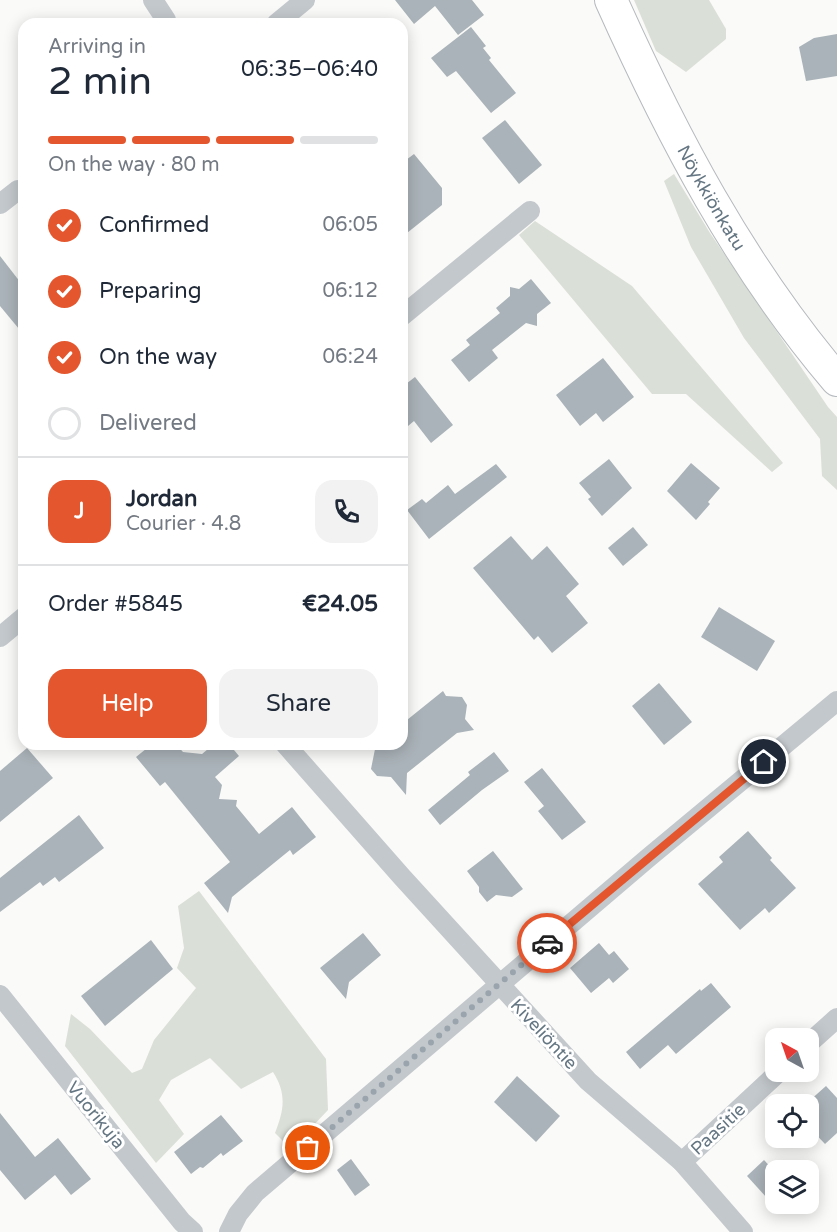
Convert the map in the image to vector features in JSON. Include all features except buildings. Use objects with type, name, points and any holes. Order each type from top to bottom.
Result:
[{"type":"main road","name":"Nöykkiönkatu","points":[[611,0],[686,158],[756,272],[803,339],[837,380]]},
{"type":"street","points":[[153,0],[165,18]]},
{"type":"street","points":[[283,18],[305,0]]},
{"type":"street","points":[[0,204],[18,193]]},
{"type":"street","points":[[408,311],[530,211]]},
{"type":"street","points":[[0,637],[18,622]]},
{"type":"street","points":[[229,1232],[238,1214],[255,1193],[499,984],[837,701]]},
{"type":"street","name":"Kiveliöntie","points":[[290,750],[588,1081],[682,1162],[742,1232]]},
{"type":"street","name":"Vuorikuja","points":[[0,995],[182,1222],[193,1232]]},
{"type":"street","points":[[819,1034],[837,1018]]},
{"type":"street","name":"Paasitie","points":[[682,1162],[768,1082]]},
{"type":"shaded area","points":[[634,0],[709,0],[726,29],[726,39],[686,72],[656,51]]},
{"type":"shaded area","points":[[674,174],[710,233],[837,417],[837,490],[822,476],[820,439],[744,338],[691,247],[664,181]]},
{"type":"shaded area","points":[[535,221],[632,286],[783,463],[772,472],[686,394],[652,394],[519,235]]},
{"type":"shaded area","points":[[199,891],[326,1059],[328,1110],[291,1149],[275,1133],[283,1102],[273,1072],[241,1089],[210,1058],[171,1080],[159,1100],[184,1134],[156,1163],[65,1046],[71,1014],[90,1029],[132,1073],[142,1069],[154,1040],[196,988],[177,968],[184,948],[178,906]]},
{"type":"way so far","points":[[308,1148],[547,943]]},
{"type":"route","points":[[547,943],[764,762]]}]
